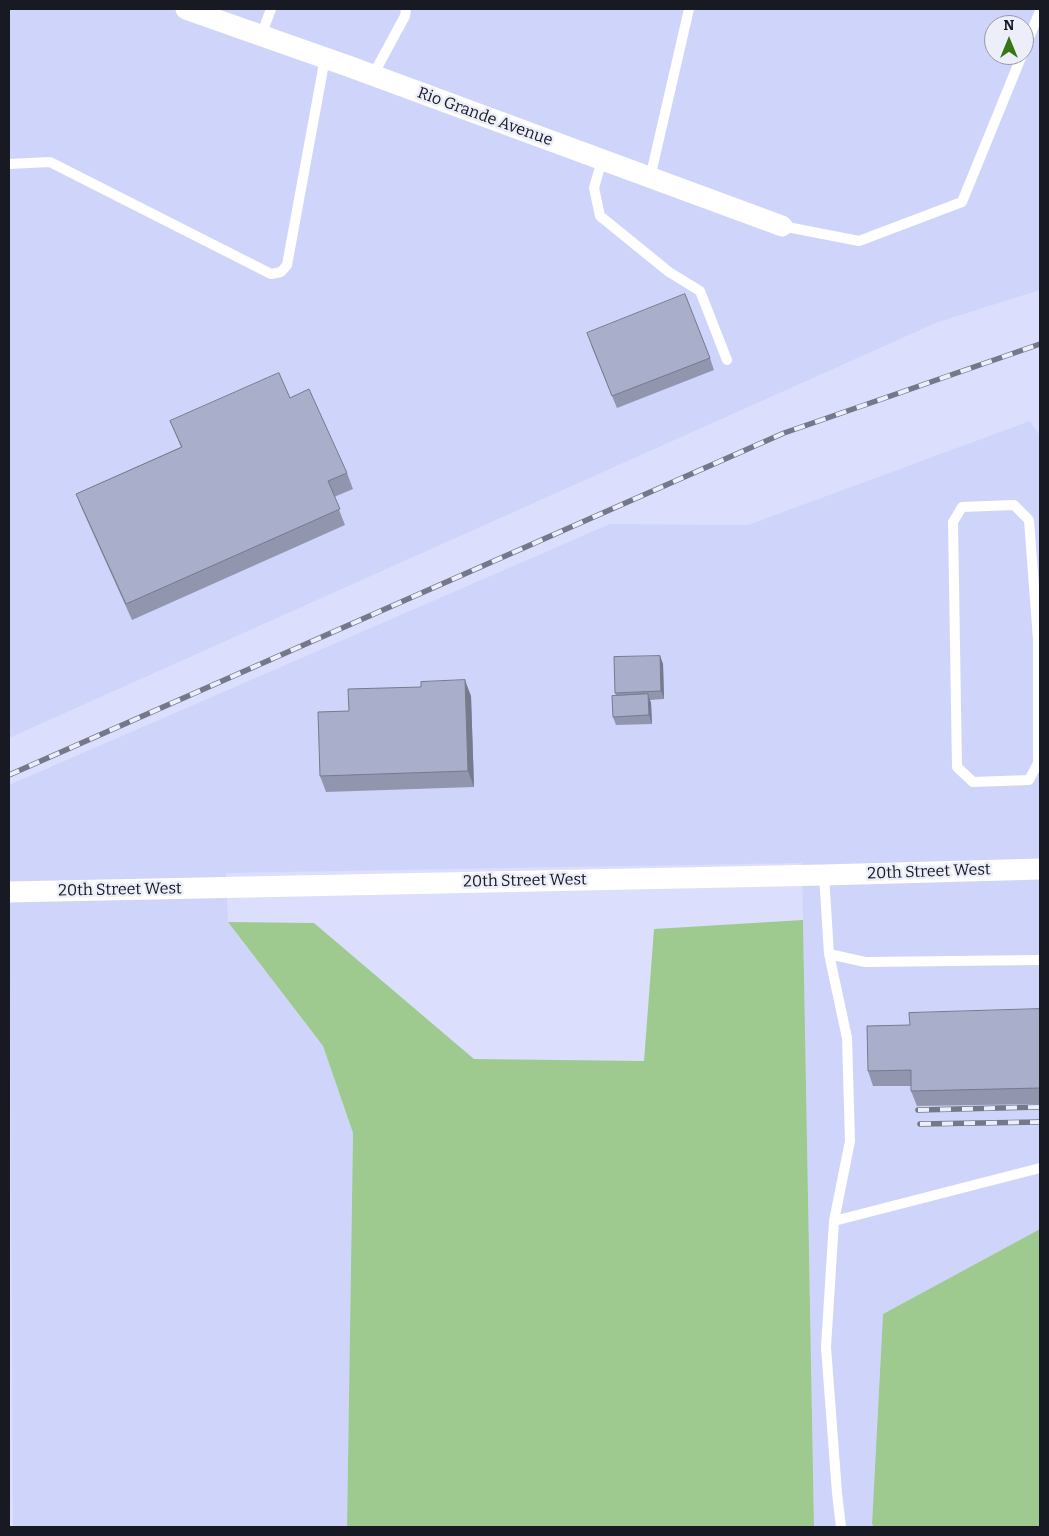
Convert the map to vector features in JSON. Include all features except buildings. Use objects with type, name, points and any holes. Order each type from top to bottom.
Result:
[{"type":"street","name":"Rio Grande Avenue","points":[[186,9],[373,75],[782,226]]},
{"type":"street","name":"20th Street West","points":[[9,892],[1040,869]]},
{"type":"lane","points":[[261,36],[271,9]]},
{"type":"lane","points":[[373,75],[405,16],[406,9]]},
{"type":"lane","points":[[650,178],[690,9]]},
{"type":"lane","points":[[1034,26],[1040,11]]},
{"type":"lane","points":[[9,164],[50,162],[271,274],[282,272],[287,265],[324,58]]},
{"type":"lane","points":[[782,226],[859,241],[962,202],[1018,65]]},
{"type":"lane","points":[[602,160],[594,188],[600,216],[669,272],[700,291],[727,360]]},
{"type":"lane","points":[[1014,505],[1028,520],[1039,640],[1038,763],[1028,780],[973,782],[957,767],[953,522],[962,507],[1014,505]]},
{"type":"lane","points":[[824,875],[828,954],[847,1038],[850,1141],[834,1221],[826,1347],[841,1527]]},
{"type":"lane","points":[[828,954],[865,962],[1040,960]]},
{"type":"lane","points":[[834,1221],[1040,1168]]},
{"type":"shaded area","points":[[9,9],[1040,9],[1040,290],[938,322],[9,738]]},
{"type":"shaded area","points":[[1030,421],[1040,436],[1040,1229],[883,1314],[872,1524],[874,1527],[814,1527],[802,863],[226,873],[228,922],[323,1046],[353,1133],[347,1527],[13,1527],[9,785],[610,524],[748,525]]},
{"type":"green space","points":[[803,920],[814,1527],[347,1527],[353,1133],[323,1046],[228,922],[314,923],[474,1059],[644,1061],[654,929]]},
{"type":"green space","points":[[1040,1229],[1040,1527],[874,1527],[872,1524],[883,1314]]},
{"type":"railway","points":[[9,775],[784,433],[1040,344]]},
{"type":"railway","points":[[918,1110],[1040,1107]]},
{"type":"railway","points":[[920,1124],[1040,1122]]}]
